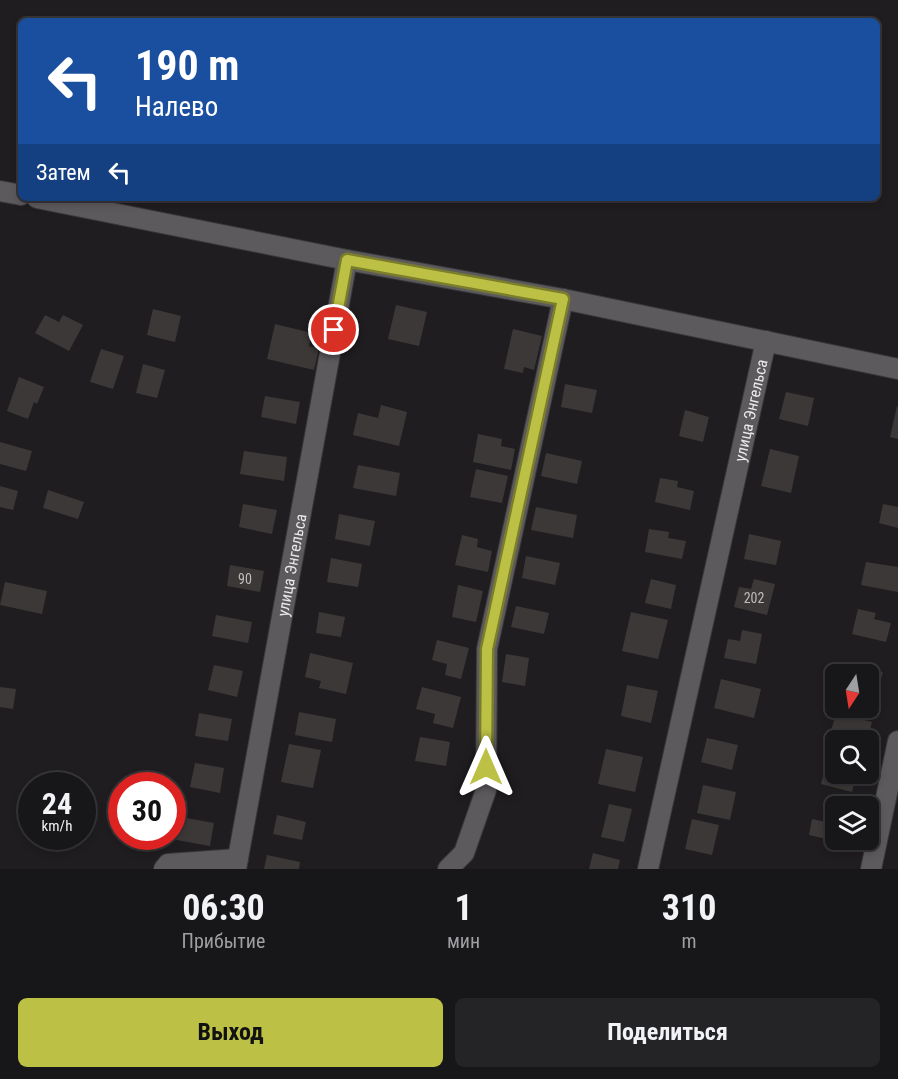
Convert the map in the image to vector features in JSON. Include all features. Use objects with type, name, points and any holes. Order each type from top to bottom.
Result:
[{"type":"street","points":[[0,190],[18,194]]},
{"type":"street","points":[[52,201],[347,260],[563,299],[898,369]]},
{"type":"street","name":"улица Энгельса","points":[[237,864],[347,260]]},
{"type":"street","points":[[448,869],[464,853],[486,790],[487,649],[563,299]]},
{"type":"street","name":"улица Энгельса","points":[[648,869],[766,340]]},
{"type":"street","points":[[871,869],[898,741]]},
{"type":"street","points":[[164,869],[168,864],[237,864]]},
{"type":"building","points":[[396,305],[427,312],[419,346],[388,339]]},
{"type":"building","points":[[153,309],[181,316],[175,342],[147,335]]},
{"type":"building","points":[[45,315],[59,322],[63,315],[83,325],[69,351],[35,333]]},
{"type":"building","points":[[275,324],[312,333],[309,346],[319,348],[314,370],[267,359]]},
{"type":"building","points":[[513,329],[542,336],[534,370],[524,367],[523,373],[504,369]]},
{"type":"building","points":[[101,349],[124,356],[113,389],[90,382]]},
{"type":"building","points":[[143,364],[165,370],[157,398],[136,393]]},
{"type":"building","points":[[19,377],[44,387],[37,404],[34,402],[28,419],[7,411]]},
{"type":"building","points":[[565,384],[597,390],[592,413],[561,407]]},
{"type":"building","points":[[786,392],[814,398],[808,426],[779,419]]},
{"type":"building","points":[[265,396],[300,402],[296,424],[261,417]]},
{"type":"building","points":[[381,405],[407,412],[399,446],[353,435],[358,413],[378,418]]},
{"type":"building","points":[[898,407],[898,439],[890,437]]},
{"type":"building","points":[[685,410],[709,417],[703,442],[679,436]]},
{"type":"building","points":[[478,434],[502,439],[501,446],[515,449],[511,470],[473,462]]},
{"type":"building","points":[[0,442],[32,451],[26,471],[0,464]]},
{"type":"building","points":[[770,449],[799,456],[791,493],[761,486]]},
{"type":"building","points":[[244,451],[287,457],[284,481],[240,474]]},
{"type":"building","points":[[546,453],[582,461],[577,484],[541,476]]},
{"type":"building","points":[[358,465],[400,473],[396,496],[353,488]]},
{"type":"building","points":[[476,469],[508,476],[502,503],[470,497]]},
{"type":"building","points":[[660,478],[678,481],[677,487],[694,491],[690,510],[655,502]]},
{"type":"building","points":[[0,486],[18,491],[13,510],[0,507]]},
{"type":"building","points":[[48,490],[84,502],[78,519],[43,508]]},
{"type":"building","points":[[243,504],[277,510],[272,534],[239,527]]},
{"type":"building","points":[[883,504],[898,507],[898,528],[879,523]]},
{"type":"building","points":[[536,507],[577,515],[573,538],[531,530]]},
{"type":"building","points":[[339,514],[375,521],[370,546],[335,539]]},
{"type":"building","points":[[649,529],[669,532],[668,538],[686,541],[682,559],[645,552]]},
{"type":"building","points":[[749,534],[781,541],[776,565],[744,559]]},
{"type":"building","points":[[462,535],[478,539],[477,547],[492,551],[488,572],[455,565]]},
{"type":"building","points":[[526,556],[560,563],[555,585],[522,578]]},
{"type":"building","points":[[331,558],[362,564],[358,587],[327,582]]},
{"type":"building","points":[[866,562],[898,567],[898,592],[861,585]]},
{"type":"building","points":[[230,565],[264,571],[260,592],[227,586]]},
{"type":"building","points":[[651,579],[676,585],[671,609],[645,603]]},
{"type":"building","points":[[754,579],[775,584],[767,615],[734,607],[739,587],[751,589]]},
{"type":"building","points":[[5,582],[47,591],[42,614],[0,605]]},
{"type":"building","points":[[458,585],[483,591],[476,622],[452,617]]},
{"type":"building","points":[[516,606],[549,613],[544,634],[511,627]]},
{"type":"building","points":[[858,609],[876,613],[874,619],[891,623],[886,642],[852,634]]},
{"type":"building","points":[[319,612],[345,617],[341,637],[316,633]]},
{"type":"building","points":[[631,612],[668,620],[658,659],[622,651]]},
{"type":"building","points":[[216,615],[252,622],[248,643],[212,636]]},
{"type":"building","points":[[742,630],[762,634],[756,664],[724,658],[728,639],[740,641]]},
{"type":"building","points":[[437,640],[469,648],[461,679],[445,675],[447,664],[432,660]]},
{"type":"building","points":[[310,653],[353,663],[346,694],[319,688],[321,681],[305,677]]},
{"type":"building","points":[[506,654],[529,658],[525,686],[502,682]]},
{"type":"building","points":[[214,665],[243,671],[237,697],[208,690]]},
{"type":"building","points":[[879,671],[883,672],[879,686]]},
{"type":"building","points":[[721,679],[761,689],[754,718],[714,708]]},
{"type":"building","points":[[627,685],[658,691],[651,723],[621,716]]},
{"type":"building","points":[[0,687],[16,689],[13,709],[0,707]]},
{"type":"building","points":[[422,687],[461,697],[453,728],[433,723],[435,714],[416,709]]},
{"type":"building","points":[[299,712],[336,719],[332,742],[295,735]]},
{"type":"building","points":[[199,713],[232,719],[228,741],[195,736]]},
{"type":"building","points":[[835,718],[856,718],[872,722],[870,730],[831,730]]},
{"type":"building","points":[[420,737],[450,742],[446,766],[415,761]]},
{"type":"building","points":[[707,738],[738,745],[732,770],[701,762]]},
{"type":"building","points":[[289,744],[321,750],[313,788],[281,782]]},
{"type":"building","points":[[606,749],[643,757],[635,792],[598,784]]},
{"type":"building","points":[[195,763],[224,768],[220,793],[190,787]]},
{"type":"building","points":[[825,769],[825,784],[854,784],[852,792],[821,784]]},
{"type":"building","points":[[703,785],[736,792],[730,820],[697,813]]},
{"type":"building","points":[[609,804],[632,809],[624,842],[601,837]]},
{"type":"building","points":[[277,815],[306,822],[302,840],[273,834]]},
{"type":"building","points":[[186,818],[214,823],[210,846],[186,842]]},
{"type":"building","points":[[692,819],[719,825],[712,855],[685,849]]},
{"type":"building","points":[[812,819],[825,822],[825,839],[809,835]]},
{"type":"building","points":[[593,853],[620,860],[618,869],[589,869]]},
{"type":"building","points":[[267,855],[300,862],[299,869],[264,869]]},
{"type":"route","points":[[334,330],[347,260],[563,299],[487,649],[486,767]]}]
